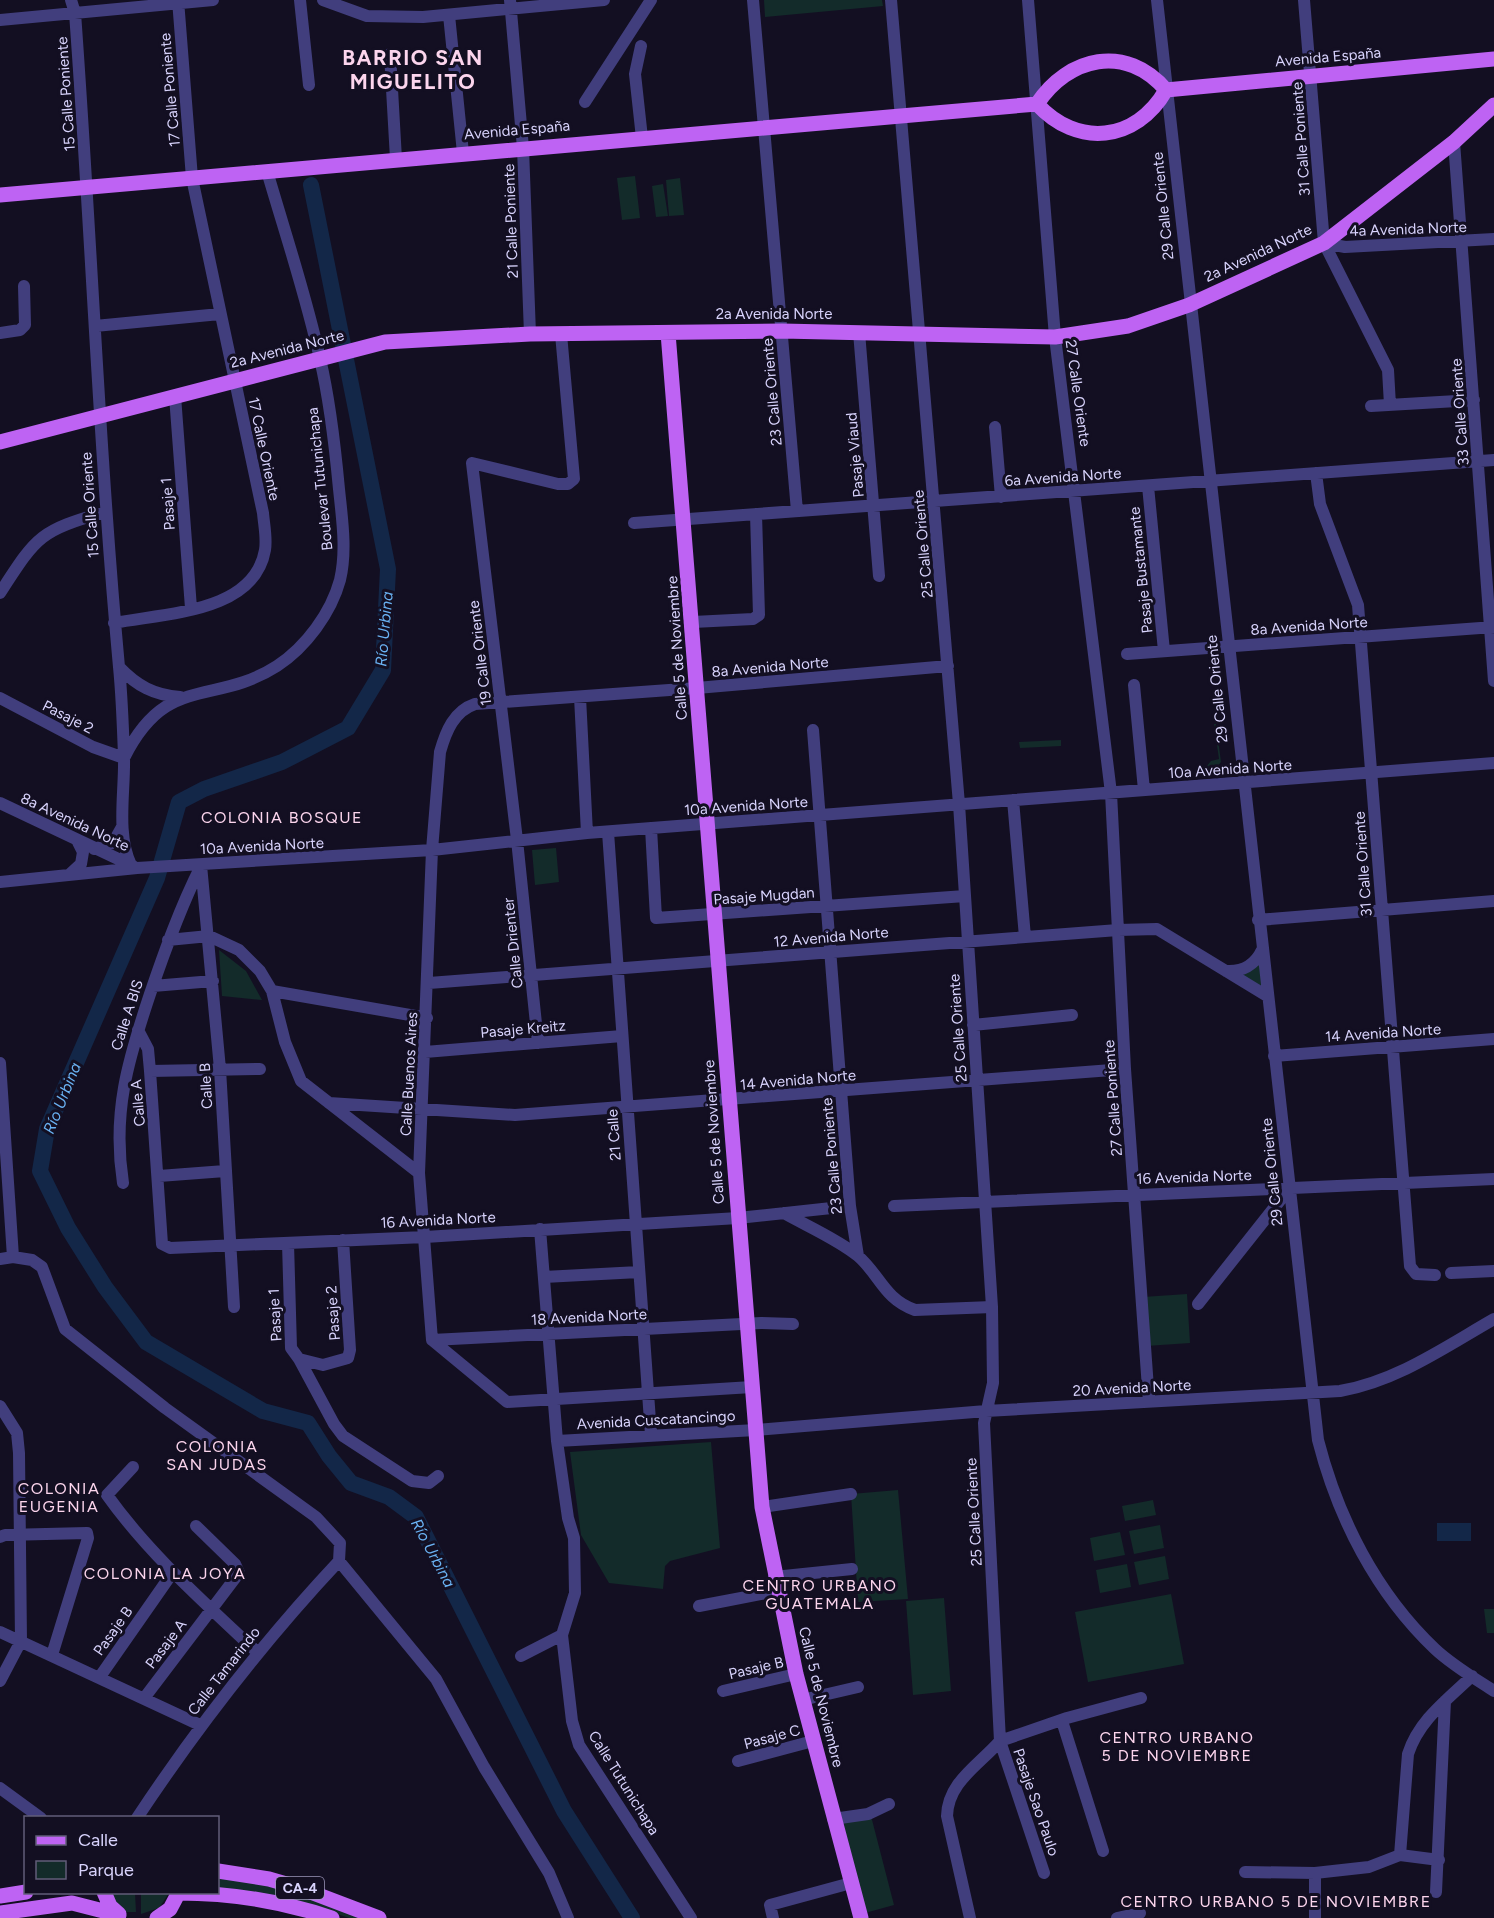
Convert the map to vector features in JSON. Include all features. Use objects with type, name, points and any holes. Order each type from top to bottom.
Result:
[{"type":"main road","name":"Avenida España","points":[[1166,90],[1494,59]]},
{"type":"main road","points":[[1093,62],[1128,64],[1150,74],[1166,90],[1152,110],[1134,124],[1099,134],[1065,126],[1037,104],[1061,76],[1093,62]]},
{"type":"main road","name":"Avenida España","points":[[0,195],[1037,104]]},
{"type":"main road","name":"2a Avenida Norte","points":[[0,442],[368,346],[445,338],[530,334],[782,331],[1055,337],[1128,326],[1189,305],[1323,243],[1454,142],[1494,105]]},
{"type":"main road","name":"Calle 5 de Noviembre","points":[[669,333],[762,1507],[776,1584],[802,1700],[861,1918]]},
{"type":"main road","name":"CA-4","points":[[219,1871],[269,1879],[300,1888],[379,1918]]},
{"type":"main road","points":[[0,1896],[24,1892]]},
{"type":"main road","points":[[104,1894],[110,1906],[122,1916]]},
{"type":"main road","name":"CA-4","points":[[157,1918],[176,1902],[229,1894],[262,1899],[332,1918]]},
{"type":"main road","points":[[0,1913],[72,1903],[122,1916]]},
{"type":"street","name":"15 Calle Poniente","points":[[71,0],[75,13],[87,187]]},
{"type":"street","points":[[0,20],[213,0]]},
{"type":"street","points":[[300,0],[309,85]]},
{"type":"street","points":[[323,0],[367,16],[423,18],[510,5],[604,0]]},
{"type":"street","points":[[585,102],[651,0]]},
{"type":"street","points":[[753,0],[765,127]]},
{"type":"street","name":"25 Calle Oriente","points":[[891,0],[903,114],[918,334],[935,502],[959,804],[992,1307],[993,1383],[984,1423],[1000,1742]]},
{"type":"street","points":[[1028,0],[1037,104]]},
{"type":"street","name":"29 Calle Oriente","points":[[1157,0],[1189,305],[1318,1440],[1326,1472],[1346,1525],[1401,1613],[1436,1650],[1494,1691]]},
{"type":"street","name":"31 Calle Poniente","points":[[1304,0],[1312,77],[1323,243],[1388,370],[1390,405]]},
{"type":"street","name":"17 Calle Poniente","points":[[178,2],[192,178]]},
{"type":"street","name":"21 Calle Poniente","points":[[510,5],[523,148],[530,334]]},
{"type":"street","points":[[449,15],[463,153]]},
{"type":"street","points":[[641,46],[635,74],[642,138]]},
{"type":"street","points":[[390,54],[396,159]]},
{"type":"street","name":"27 Calle Oriente","points":[[1037,104],[1055,337],[1076,491],[1111,793]]},
{"type":"street","name":"23 Calle Oriente","points":[[765,127],[797,511]]},
{"type":"street","name":"33 Calle Oriente","points":[[1454,142],[1492,627],[1494,681]]},
{"type":"street","name":"Boulevar Tutunichapa","points":[[124,758],[146,722],[180,697],[250,680],[277,666],[302,646],[326,614],[340,580],[345,545],[327,357],[267,171]]},
{"type":"street","name":"17 Calle Oriente","points":[[114,623],[228,599],[251,582],[261,566],[266,548],[263,513],[192,178]]},
{"type":"street","name":"15 Calle Oriente","points":[[87,187],[98,415],[119,667],[124,758],[124,838],[137,867]]},
{"type":"street","name":"4a Avenida Norte","points":[[1323,243],[1345,247],[1494,239]]},
{"type":"street","points":[[0,333],[20,330],[25,326],[24,286]]},
{"type":"street","points":[[94,326],[220,314]]},
{"type":"street","name":"Pasaje Viaud","points":[[859,333],[879,576]]},
{"type":"street","name":"19 Calle Oriente","points":[[517,840],[472,463],[558,484],[568,484],[574,479],[561,334]]},
{"type":"street","name":"Pasaje 1","points":[[175,396],[191,608]]},
{"type":"street","points":[[1371,406],[1474,400]]},
{"type":"street","points":[[995,427],[1001,497]]},
{"type":"street","name":"6a Avenida Norte","points":[[634,523],[1494,460]]},
{"type":"street","name":"31 Calle Oriente","points":[[1316,473],[1320,504],[1356,597],[1409,1260],[1411,1270],[1416,1275],[1435,1275]]},
{"type":"street","name":"Pasaje Bustamante","points":[[1148,486],[1164,651]]},
{"type":"street","points":[[0,593],[25,554],[46,533],[105,512]]},
{"type":"street","points":[[693,622],[753,618],[759,615],[756,514]]},
{"type":"street","name":"8a Avenida Norte","points":[[1127,654],[1492,627]]},
{"type":"street","name":"8a Avenida Norte","points":[[456,717],[470,706],[500,700],[580,697],[948,666]]},
{"type":"street","name":"Boulevar Tutunichapa","points":[[119,667],[131,680],[146,690],[180,697]]},
{"type":"street","points":[[1134,685],[1144,790]]},
{"type":"street","points":[[580,697],[588,833]]},
{"type":"street","name":"Pasaje 2","points":[[0,698],[93,747],[124,758]]},
{"type":"street","name":"Calle Buenos Aires","points":[[432,1340],[419,1173],[429,983],[432,850],[440,752],[456,717]]},
{"type":"street","name":"23 Calle Poniente","points":[[813,730],[850,1206],[858,1256]]},
{"type":"street","name":"10a Avenida Norte","points":[[0,882],[137,867],[432,850],[588,833],[1494,763]]},
{"type":"street","name":"27 Calle Poniente","points":[[1111,793],[1125,1069],[1136,1195],[1149,1402]]},
{"type":"street","points":[[1013,800],[1025,937]]},
{"type":"street","name":"8a Avenida Norte","points":[[0,804],[92,849],[137,867]]},
{"type":"street","name":"15 Calle Oriente","points":[[92,849],[106,847],[115,841],[123,820]]},
{"type":"street","name":"Pasaje Mugdan","points":[[651,828],[656,918],[965,896]]},
{"type":"street","name":"21 Calle","points":[[608,832],[651,1435]]},
{"type":"street","points":[[93,873],[105,867],[115,858],[124,838]]},
{"type":"street","name":"Calle Drienter","points":[[517,840],[538,1043]]},
{"type":"street","points":[[69,875],[78,869],[83,858],[78,842]]},
{"type":"street","name":"Calle B","points":[[201,865],[220,1069],[234,1307]]},
{"type":"street","name":"Calle A BIS","points":[[123,1183],[118,1155],[126,1067],[168,940],[201,865]]},
{"type":"street","points":[[1258,920],[1494,901]]},
{"type":"street","name":"12 Avenida Norte","points":[[429,983],[968,941],[1157,929],[1267,996]]},
{"type":"street","points":[[168,940],[209,936],[239,950],[260,971],[272,991],[285,1042],[301,1081],[419,1173]]},
{"type":"street","points":[[1225,970],[1247,967],[1256,960],[1262,950]]},
{"type":"street","points":[[153,986],[213,981]]},
{"type":"street","points":[[272,991],[427,1018]]},
{"type":"street","points":[[973,1025],[1072,1015]]},
{"type":"street","name":"Calle A","points":[[138,1030],[148,1049],[159,1176]]},
{"type":"street","name":"Pasaje Kreitz","points":[[425,1052],[622,1036]]},
{"type":"street","name":"14 Avenida Norte","points":[[1274,1056],[1494,1039]]},
{"type":"street","points":[[0,1063],[14,1257]]},
{"type":"street","points":[[150,1071],[260,1069]]},
{"type":"street","name":"14 Avenida Norte","points":[[329,1103],[515,1115],[729,1101],[1125,1069]]},
{"type":"street","points":[[159,1176],[225,1171]]},
{"type":"street","name":"16 Avenida Norte","points":[[159,1176],[162,1244],[170,1248],[425,1237],[738,1218],[850,1206]]},
{"type":"street","name":"16 Avenida Norte","points":[[894,1206],[1494,1179]]},
{"type":"street","points":[[1198,1304],[1289,1189]]},
{"type":"street","points":[[784,1213],[858,1256],[893,1299],[903,1306],[915,1310],[992,1307]]},
{"type":"street","name":"Calle Tutunichapa","points":[[540,1229],[557,1440],[568,1518],[574,1538],[576,1586],[562,1635],[572,1721],[579,1745],[691,1918]]},
{"type":"street","name":"Pasaje 2","points":[[323,1365],[348,1358],[350,1350],[343,1240]]},
{"type":"street","name":"Pasaje 1","points":[[288,1243],[291,1348],[299,1359],[323,1365]]},
{"type":"street","points":[[0,1259],[14,1257],[32,1260],[42,1267],[65,1329],[165,1408],[316,1517],[339,1543],[339,1561],[436,1679],[484,1767],[549,1873],[568,1918]]},
{"type":"street","points":[[1451,1273],[1494,1271]]},
{"type":"street","points":[[544,1277],[639,1272]]},
{"type":"street","name":"20 Avenida Norte","points":[[756,1430],[986,1411],[1311,1393],[1367,1386],[1390,1378],[1494,1319]]},
{"type":"street","name":"18 Avenida Norte","points":[[432,1340],[793,1324]]},
{"type":"street","points":[[432,1340],[507,1402],[752,1387]]},
{"type":"street","points":[[299,1359],[334,1424],[343,1436],[412,1481],[429,1483],[438,1476]]},
{"type":"street","points":[[0,1406],[17,1433],[21,1641],[0,1681]]},
{"type":"street","name":"Avenida Cuscatancingo","points":[[557,1440],[756,1430]]},
{"type":"street","points":[[133,1467],[107,1495],[126,1522],[173,1572],[258,1653]]},
{"type":"street","points":[[762,1507],[851,1494]]},
{"type":"street","name":"Pasaje A","points":[[145,1698],[236,1578],[238,1568],[196,1526]]},
{"type":"street","points":[[0,1538],[5,1534],[87,1533],[88,1538],[52,1655]]},
{"type":"street","name":"Calle Tamarindo","points":[[142,1815],[200,1725],[258,1653],[339,1561]]},
{"type":"street","points":[[699,1606],[776,1584],[852,1569]]},
{"type":"street","name":"Pasaje B","points":[[99,1678],[173,1572]]},
{"type":"street","points":[[0,1632],[200,1725]]},
{"type":"street","points":[[521,1656],[562,1635]]},
{"type":"street","name":"Pasaje B","points":[[723,1691],[796,1674]]},
{"type":"street","points":[[1400,1855],[1408,1754],[1416,1733],[1444,1701],[1472,1676]]},
{"type":"street","points":[[802,1700],[858,1687]]},
{"type":"street","points":[[970,1918],[950,1835],[947,1804],[960,1780],[1000,1742],[1141,1698]]},
{"type":"street","points":[[1436,1892],[1444,1701]]},
{"type":"street","points":[[1062,1721],[1103,1851]]},
{"type":"street","name":"Pasaje C","points":[[738,1761],[813,1741]]},
{"type":"street","name":"Pasaje Sao Paulo","points":[[1000,1742],[1044,1873]]},
{"type":"street","points":[[0,1788],[38,1816]]},
{"type":"street","points":[[833,1819],[867,1814],[889,1804]]},
{"type":"street","points":[[1245,1872],[1315,1873],[1369,1867],[1400,1855],[1439,1860]]},
{"type":"street","points":[[1315,1873],[1315,1918]]},
{"type":"street","points":[[773,1918],[770,1905],[850,1883]]},
{"type":"street","points":[[1117,1918],[1140,1913]]},
{"type":"green space","points":[[764,0],[882,0],[883,6],[765,17]]},
{"type":"green space","points":[[635,176],[640,218],[622,220],[617,178]]},
{"type":"green space","points":[[680,178],[684,215],[669,216],[666,180]]},
{"type":"green space","points":[[663,184],[668,216],[656,217],[652,186]]},
{"type":"green space","points":[[1214,724],[1216,724],[1221,762],[1217,767],[1205,768],[1211,761],[1219,759]]},
{"type":"green space","points":[[1061,740],[1061,746],[1020,748],[1019,742]]},
{"type":"green space","points":[[556,848],[559,882],[535,885],[532,850]]},
{"type":"green space","points":[[219,950],[246,971],[262,1000],[222,996]]},
{"type":"green space","points":[[1260,959],[1263,991],[1234,974]]},
{"type":"green space","points":[[1187,1294],[1190,1343],[1146,1346],[1143,1297]]},
{"type":"green space","points":[[711,1442],[720,1548],[670,1561],[665,1566],[663,1589],[609,1583],[581,1535],[570,1452]]},
{"type":"green space","points":[[898,1490],[908,1599],[858,1602],[851,1494]]},
{"type":"green space","points":[[1153,1500],[1156,1515],[1125,1521],[1122,1506]]},
{"type":"green space","points":[[1160,1525],[1164,1548],[1134,1554],[1129,1531]]},
{"type":"green space","points":[[1120,1532],[1125,1555],[1094,1561],[1090,1538]]},
{"type":"green space","points":[[1165,1556],[1169,1579],[1139,1585],[1134,1562]]},
{"type":"green space","points":[[1127,1564],[1131,1587],[1100,1593],[1096,1570]]},
{"type":"green space","points":[[1171,1594],[1184,1664],[1088,1682],[1075,1612]]},
{"type":"green space","points":[[944,1598],[951,1691],[913,1695],[906,1601]]},
{"type":"green space","points":[[1484,1609],[1494,1609],[1494,1633],[1487,1633]]},
{"type":"green space","points":[[871,1816],[894,1905],[865,1913],[840,1822]]},
{"type":"green space","points":[[219,1877],[261,1883],[368,1918],[349,1918],[317,1907],[219,1889]]},
{"type":"green space","points":[[110,1894],[135,1894],[136,1912],[126,1912],[116,1905]]},
{"type":"green space","points":[[141,1894],[168,1894],[159,1908],[141,1914]]},
{"type":"water","points":[[1437,1523],[1471,1523],[1471,1541],[1437,1541]]},
{"type":"waterway","name":"Río Urbina","points":[[311,185],[388,569],[383,670],[348,728],[282,762],[204,789],[179,802],[157,878],[47,1129],[40,1171],[68,1228],[105,1287],[146,1342],[263,1411],[308,1423],[329,1456],[351,1483],[389,1497],[416,1517],[564,1811],[632,1918]]},
{"type":"district","name":"BARRIO SAN MIGUELITO","points":[[413,69]]},
{"type":"district","name":"COLONIA BOSQUE","points":[[282,817]]},
{"type":"district","name":"COLONIA SAN JUDAS","points":[[217,1455]]},
{"type":"district","name":"COLONIA EUGENIA","points":[[59,1497]]},
{"type":"district","name":"COLONIA LA JOYA","points":[[165,1573]]},
{"type":"district","name":"CENTRO URBANO GUATEMALA","points":[[820,1594]]},
{"type":"district","name":"CENTRO URBANO 5 DE NOVIEMBRE","points":[[1177,1746]]},
{"type":"district","name":"CENTRO URBANO 5 DE NOVIEMBRE","points":[[1276,1901]]}]
